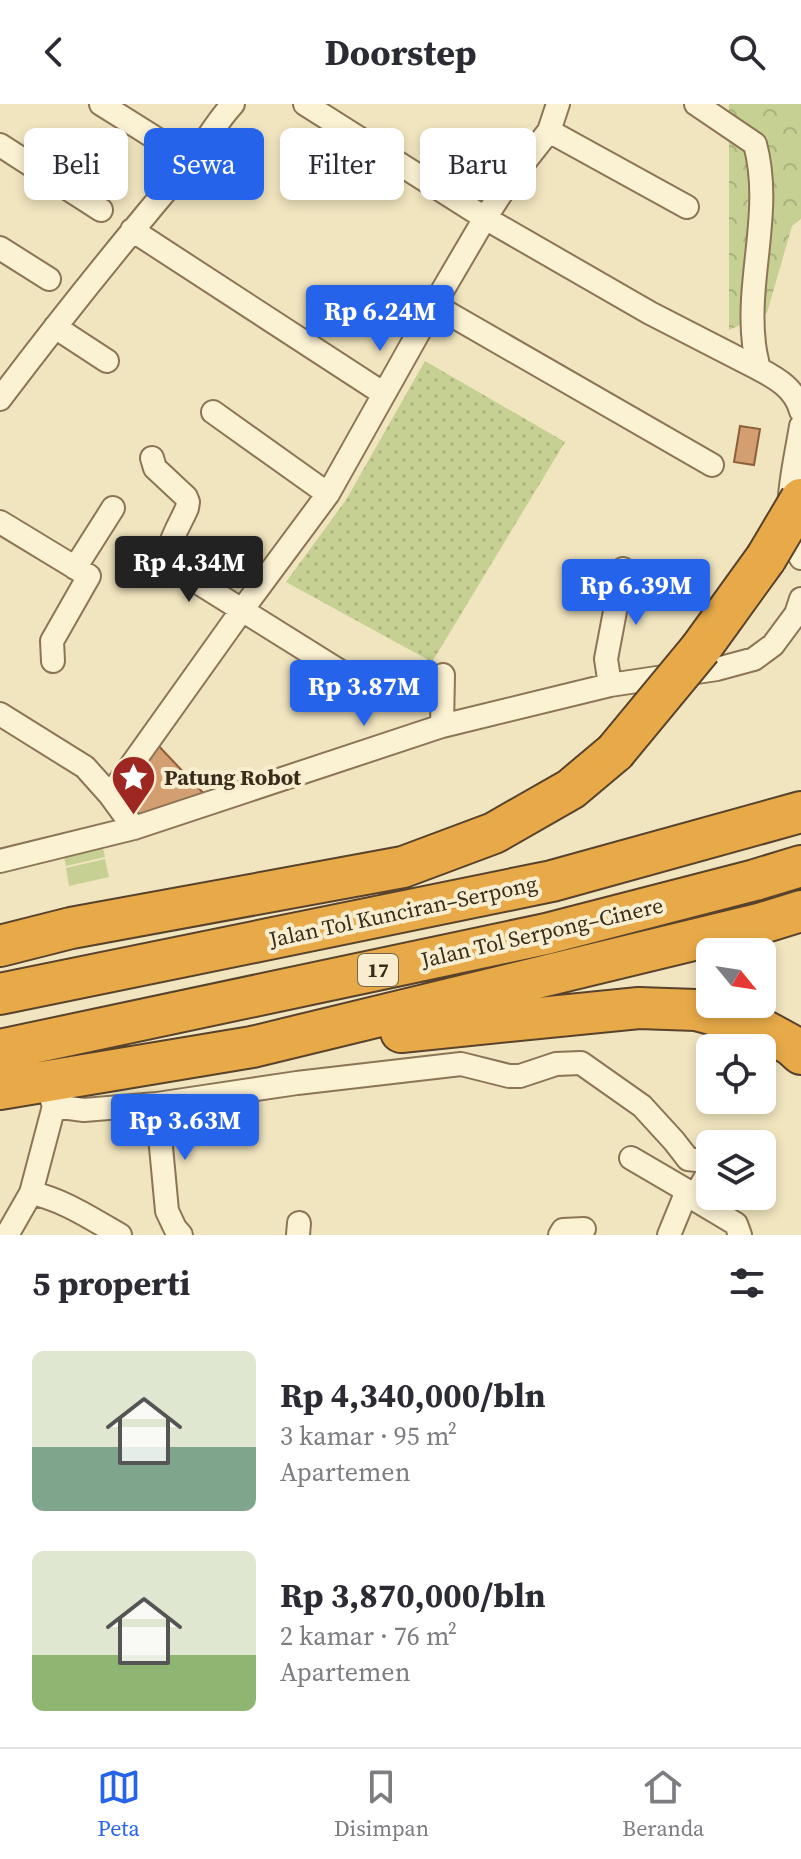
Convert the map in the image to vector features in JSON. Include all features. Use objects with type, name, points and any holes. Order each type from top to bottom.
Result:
[{"type":"highway","points":[[0,946],[71,928],[403,867],[494,833],[571,789],[615,752],[701,648],[784,558],[801,499]]},
{"type":"highway","name":"Jalan Tol Kunciran–Serpong","points":[[0,994],[552,881],[801,812]]},
{"type":"highway","name":"Jalan Tol Serpong–Cinere","points":[[0,1050],[546,934],[801,866]]},
{"type":"highway","points":[[252,1047],[759,924],[801,911]]},
{"type":"highway","points":[[0,1089],[252,1047],[639,1008],[696,1010],[756,1026],[801,1054]]},
{"type":"street","points":[[101,104],[144,131]]},
{"type":"street","points":[[0,399],[233,104]]},
{"type":"street","points":[[305,104],[485,218],[650,313],[781,381],[798,399],[801,411]]},
{"type":"street","points":[[110,795],[328,494],[485,218],[549,131],[558,104]]},
{"type":"street","points":[[696,104],[755,144],[761,166],[754,296],[754,344],[759,369]]},
{"type":"street","points":[[549,131],[687,207]]},
{"type":"street","points":[[0,145],[101,210]]},
{"type":"street","points":[[132,230],[384,394]]},
{"type":"street","points":[[0,248],[49,279]]},
{"type":"street","points":[[434,305],[712,465]]},
{"type":"street","points":[[55,327],[107,361]]},
{"type":"street","points":[[213,412],[328,494]]},
{"type":"street","points":[[784,558],[790,532],[790,490],[801,426]]},
{"type":"street","points":[[152,458],[155,468],[188,502],[169,547],[170,565],[354,680]]},
{"type":"street","points":[[75,568],[113,508]]},
{"type":"street","points":[[0,522],[89,576],[52,641],[53,661]]},
{"type":"street","points":[[610,685],[606,659],[623,569]]},
{"type":"street","points":[[0,861],[134,828],[442,726],[610,685],[717,669],[754,659],[773,645],[796,614],[801,599]]},
{"type":"street","points":[[442,726],[443,675]]},
{"type":"street","points":[[0,714],[85,767],[134,828]]},
{"type":"street","points":[[7,1235],[31,1193],[53,1102],[84,1110],[157,1104],[297,1083],[461,1064],[520,1076],[556,1064],[581,1063],[642,1106],[688,1159],[696,1160]]},
{"type":"street","points":[[157,1104],[167,1211],[181,1235]]},
{"type":"street","points":[[631,1158],[736,1224],[740,1235]]},
{"type":"street","points":[[669,1235],[696,1187]]},
{"type":"street","points":[[31,1193],[87,1216],[120,1235]]},
{"type":"street","points":[[560,1235],[563,1230],[584,1229]]},
{"type":"green space","points":[[729,104],[801,104],[801,219],[792,226],[767,313],[729,330]]},
{"type":"green space","points":[[425,361],[565,442],[432,662],[286,582],[346,500]]},
{"type":"green space","points":[[101,840],[105,857],[66,866],[62,848]]},
{"type":"green space","points":[[105,859],[109,877],[69,886],[66,868]]},
{"type":"building","points":[[740,426],[760,429],[754,465],[734,462]]},
{"type":"building","points":[[154,741],[208,798],[137,817],[118,793]]},
{"type":"place","name":"Patung Robot","points":[[133,816]]}]
